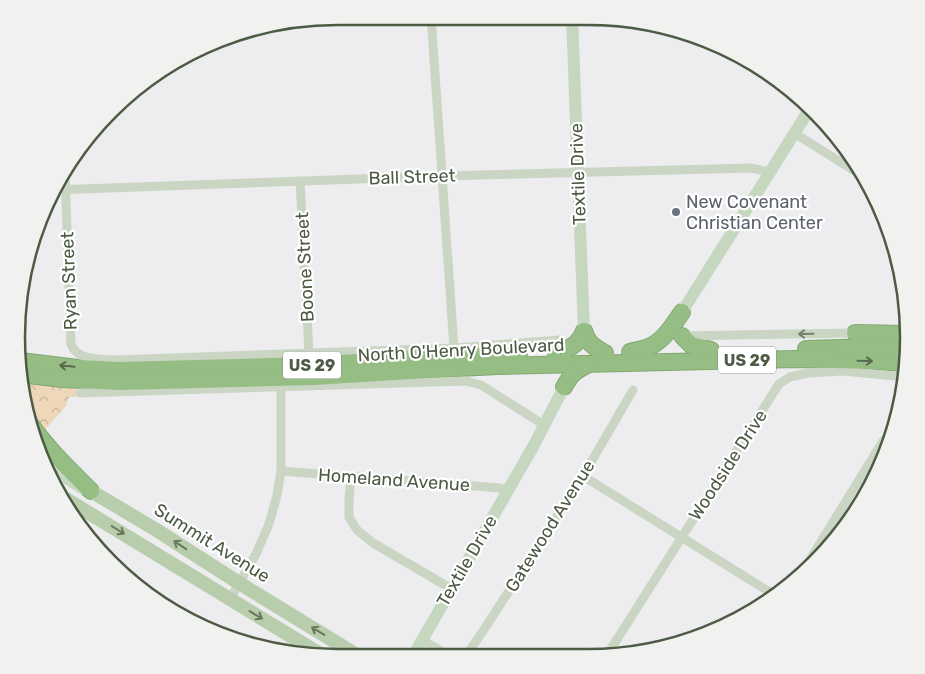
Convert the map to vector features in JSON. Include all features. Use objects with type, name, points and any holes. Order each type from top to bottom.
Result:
[{"type":"highway","points":[[630,352],[652,345],[658,341],[682,312]]},
{"type":"highway","points":[[558,347],[572,346],[580,339],[584,332]]},
{"type":"highway","points":[[584,332],[586,339],[592,346],[605,353]]},
{"type":"highway","points":[[855,333],[900,334]]},
{"type":"highway","points":[[682,336],[691,345],[711,350]]},
{"type":"highway","name":"North O'Henry Boulevard","points":[[26,362],[78,368],[119,370],[310,365],[558,347],[605,353],[899,348]]},
{"type":"highway","name":"North O'Henry Boulevard","points":[[28,375],[120,382],[297,378],[542,365],[796,359],[898,363]]},
{"type":"highway","points":[[564,387],[570,376],[578,369],[589,364]]},
{"type":"highway","points":[[542,365],[555,370],[560,376],[564,387]]},
{"type":"highway","points":[[44,442],[91,491]]},
{"type":"main road","name":"Summit Avenue","points":[[91,491],[347,649]]},
{"type":"main road","points":[[96,517],[106,501]]},
{"type":"main road","points":[[74,504],[309,647]]},
{"type":"street","points":[[432,25],[454,348]]},
{"type":"street","name":"Textile Drive","points":[[572,25],[584,332]]},
{"type":"street","points":[[807,114],[682,312],[679,327],[682,336],[855,333]]},
{"type":"street","points":[[794,133],[849,168]]},
{"type":"street","name":"Ball Street","points":[[65,190],[578,172],[751,168],[770,172]]},
{"type":"street","name":"Boone Street","points":[[300,181],[310,353]]},
{"type":"street","name":"Ryan Street","points":[[65,185],[71,344],[72,348],[80,356],[114,360],[310,353]]},
{"type":"street","points":[[310,353],[454,348],[558,347]]},
{"type":"street","name":"Woodside Drive","points":[[612,648],[779,384],[790,377],[808,373],[842,371],[897,376]]},
{"type":"street","points":[[80,394],[466,380],[481,385],[544,425]]},
{"type":"street","points":[[230,599],[256,554],[269,524],[277,495],[281,471],[281,387]]},
{"type":"street","name":"Textile Drive","points":[[417,649],[508,491],[564,387]]},
{"type":"street","name":"Gatewood Avenue","points":[[471,649],[583,476],[633,390]]},
{"type":"street","points":[[821,545],[879,448]]},
{"type":"street","name":"Homeland Avenue","points":[[281,471],[500,488],[508,491]]},
{"type":"street","name":"Summit Avenue","points":[[56,472],[80,487],[91,491]]},
{"type":"street","points":[[583,476],[768,591]]},
{"type":"street","points":[[351,477],[349,517],[357,530],[373,543],[452,589]]},
{"type":"street","points":[[422,640],[438,649]]},
{"type":"green space","points":[[28,380],[76,385],[76,397],[69,397],[66,406],[45,430],[35,415]]},
{"type":"place","name":"New Covenant Christian Center","points":[[676,212]]}]
